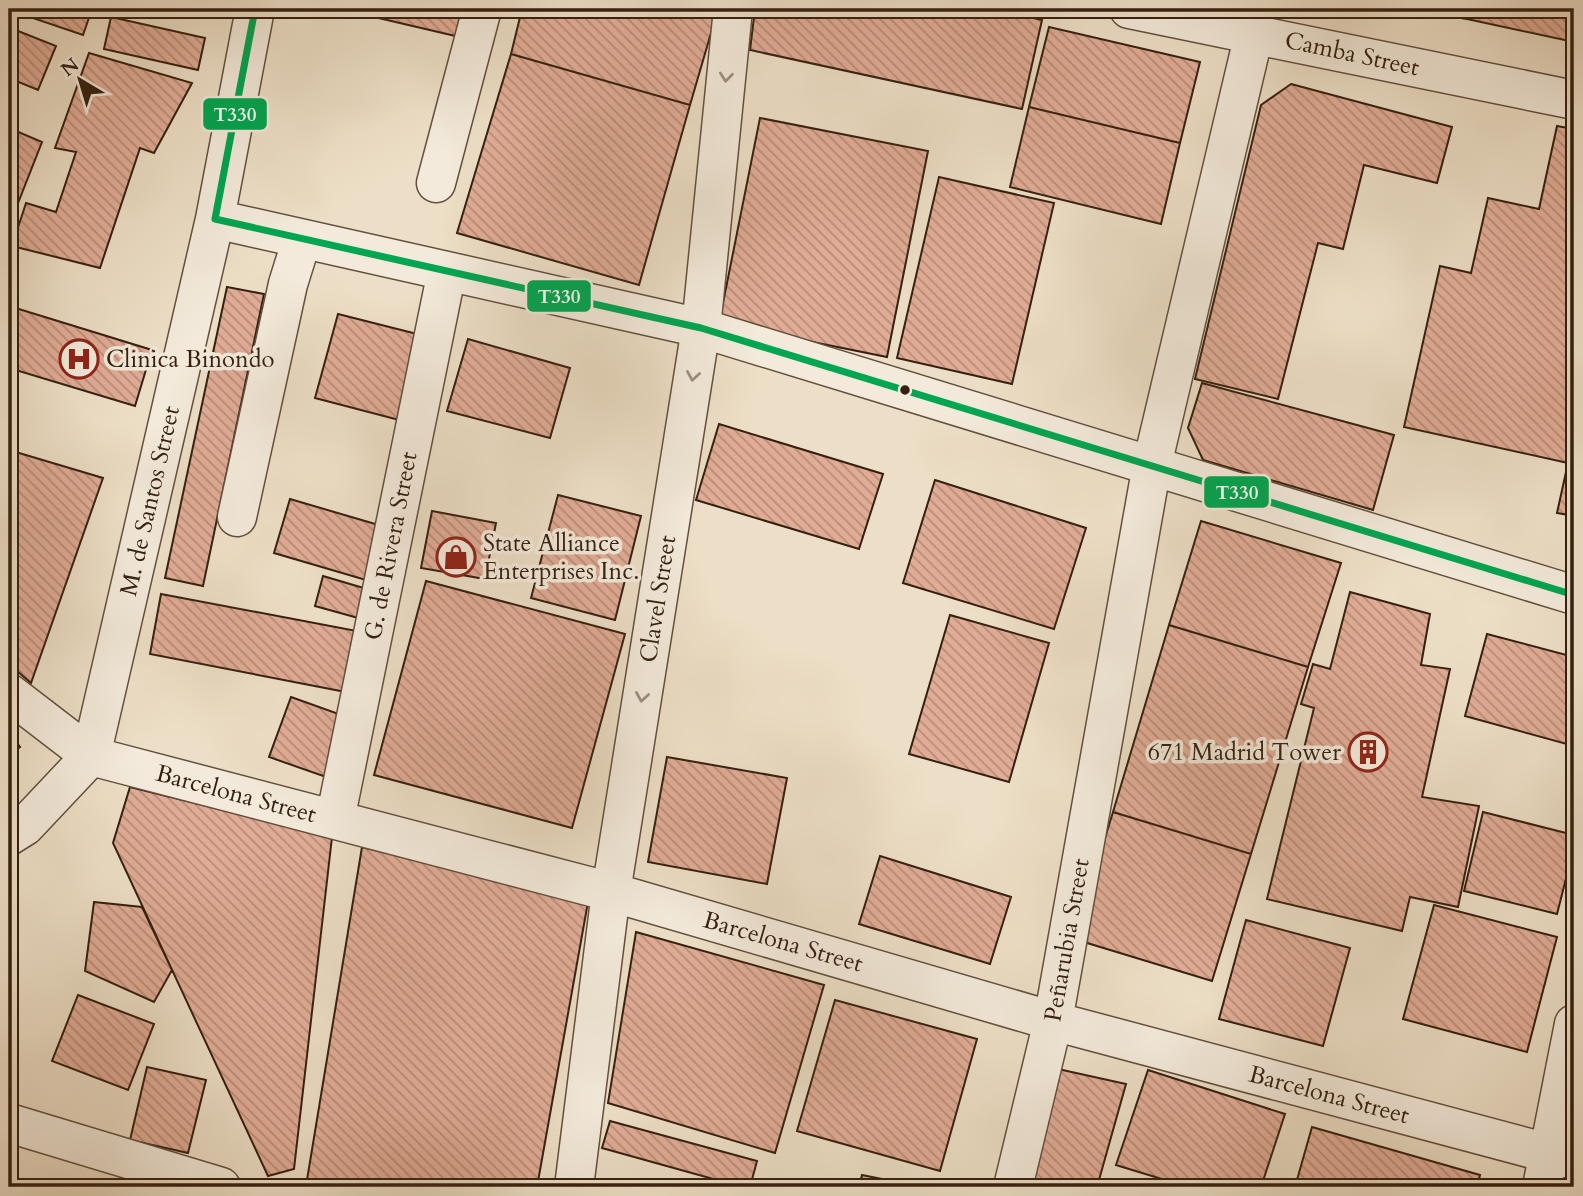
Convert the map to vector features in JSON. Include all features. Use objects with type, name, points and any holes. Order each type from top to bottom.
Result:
[{"type":"street","name":"M. de Santos Street","points":[[91,756],[215,219],[256,9]]},
{"type":"street","points":[[436,183],[482,9]]},
{"type":"street","name":"Clavel Street","points":[[574,1187],[611,892],[701,328],[733,9]]},
{"type":"street","name":"Camba Street","points":[[1129,9],[1574,100]]},
{"type":"street","name":"Peñarubia Street","points":[[1013,1187],[1053,1021],[1152,465],[1254,34]]},
{"type":"street","points":[[215,219],[701,328],[1574,595]]},
{"type":"street","points":[[236,517],[288,284],[302,239]]},
{"type":"street","name":"G. de Rivera Street","points":[[335,820],[447,271]]},
{"type":"street","name":"Barcelona Street","points":[[9,693],[91,756],[611,892],[1555,1167]]},
{"type":"street","points":[[9,836],[25,826],[91,756]]},
{"type":"street","points":[[1555,1167],[1574,1024]]},
{"type":"street","points":[[9,1123],[221,1187]]},
{"type":"building","points":[[20,9],[92,9],[83,35],[18,13]]},
{"type":"building","points":[[340,9],[471,9],[464,38]]},
{"type":"building","points":[[522,9],[718,9],[690,105],[511,54]]},
{"type":"building","points":[[755,9],[995,9],[1042,20],[1022,109],[750,50]]},
{"type":"building","points":[[1411,9],[1470,9],[1467,19]]},
{"type":"building","points":[[1470,9],[1574,9],[1574,42],[1467,19]]},
{"type":"building","points":[[111,17],[205,38],[198,70],[104,49]]},
{"type":"building","points":[[1049,27],[1200,62],[1180,143],[1029,107]]},
{"type":"building","points":[[18,31],[56,46],[38,90],[9,78],[9,53]]},
{"type":"building","points":[[89,53],[192,83],[154,153],[140,148],[100,268],[12,246],[26,203],[56,212],[76,152],[55,148]]},
{"type":"building","points":[[511,54],[690,105],[639,285],[457,233]]},
{"type":"building","points":[[1291,84],[1452,127],[1437,183],[1364,165],[1343,249],[1318,243],[1278,399],[1195,379],[1261,105]]},
{"type":"building","points":[[1029,107],[1180,143],[1161,224],[1010,187]]},
{"type":"building","points":[[760,118],[928,151],[887,357],[719,323]]},
{"type":"building","points":[[1557,126],[1574,129],[1574,516],[1557,513],[1568,463],[1404,427],[1440,266],[1471,273],[1488,198],[1539,209]]},
{"type":"building","points":[[9,128],[42,142],[9,226]]},
{"type":"building","points":[[939,177],[1054,203],[1012,384],[897,358]]},
{"type":"building","points":[[227,287],[264,294],[203,586],[165,578]]},
{"type":"building","name":"Clinica Binondo","points":[[9,306],[152,350],[135,406],[9,368]]},
{"type":"building","points":[[338,314],[425,336],[403,421],[315,398]]},
{"type":"building","points":[[468,339],[570,368],[550,438],[447,411]]},
{"type":"building","points":[[1202,383],[1394,435],[1373,510],[1203,460],[1188,428]]},
{"type":"building","points":[[719,424],[883,474],[859,549],[696,500]]},
{"type":"building","points":[[9,450],[103,478],[31,683],[9,664]]},
{"type":"building","points":[[935,480],[1086,528],[1054,629],[903,583]]},
{"type":"building","points":[[558,495],[641,516],[615,620],[531,598]]},
{"type":"building","points":[[290,499],[382,526],[366,580],[274,553]]},
{"type":"building","points":[[432,511],[496,523],[485,579],[421,568]]},
{"type":"building","points":[[1201,521],[1341,563],[1308,667],[1169,625]]},
{"type":"building","points":[[323,576],[377,592],[369,621],[315,606]]},
{"type":"building","points":[[426,581],[625,634],[572,828],[374,775]]},
{"type":"building","name":"671 Madrid Tower","points":[[1350,592],[1430,614],[1421,665],[1450,669],[1422,797],[1479,806],[1458,907],[1410,897],[1402,931],[1267,899],[1314,708],[1301,704],[1313,664],[1330,669]]},
{"type":"building","points":[[161,594],[362,632],[351,693],[150,654]]},
{"type":"building","points":[[950,615],[1049,643],[1009,782],[909,754]]},
{"type":"building","points":[[1169,625],[1308,667],[1251,854],[1113,812]]},
{"type":"building","points":[[1487,634],[1574,657],[1574,746],[1465,716]]},
{"type":"building","points":[[291,697],[350,718],[329,778],[269,757]]},
{"type":"building","points":[[9,731],[20,747],[9,755]]},
{"type":"building","points":[[667,757],[787,778],[767,884],[648,862]]},
{"type":"building","points":[[130,787],[332,837],[294,1169],[268,1176],[113,843]]},
{"type":"building","points":[[1113,812],[1251,854],[1212,981],[1074,939]]},
{"type":"building","points":[[1483,812],[1574,835],[1574,847],[1557,914],[1464,891]]},
{"type":"building","points":[[362,847],[588,902],[537,1187],[306,1186]]},
{"type":"building","points":[[880,856],[1011,897],[990,964],[859,924]]},
{"type":"building","points":[[94,902],[142,907],[172,970],[154,1002],[85,971]]},
{"type":"building","points":[[1434,905],[1557,937],[1527,1052],[1403,1019]]},
{"type":"building","points":[[1246,920],[1350,948],[1323,1046],[1219,1019]]},
{"type":"building","points":[[636,932],[824,985],[775,1153],[608,1103]]},
{"type":"building","points":[[78,995],[154,1024],[128,1090],[52,1061]]},
{"type":"building","points":[[835,1000],[977,1039],[940,1171],[797,1131]]},
{"type":"building","points":[[147,1067],[206,1080],[188,1153],[130,1140]]},
{"type":"building","points":[[1058,1069],[1126,1084],[1097,1187],[1028,1187]]},
{"type":"building","points":[[1148,1070],[1285,1114],[1261,1187],[1188,1187],[1116,1165]]},
{"type":"building","points":[[610,1121],[757,1161],[750,1187],[602,1148]]},
{"type":"building","points":[[1312,1127],[1480,1175],[1477,1187],[1295,1187]]},
{"type":"building","points":[[862,1175],[922,1187],[859,1187]]},
{"type":"transit line","name":"T330","points":[[215,219],[255,9]]},
{"type":"transit line","name":"T330","points":[[215,219],[701,328],[1574,595]]},
{"type":"place","name":"Clinica Binondo","points":[[79,359]]},
{"type":"place","name":"State Alliance Enterprises Inc.","points":[[456,557]]},
{"type":"place","name":"671 Madrid Tower","points":[[1368,752]]}]
